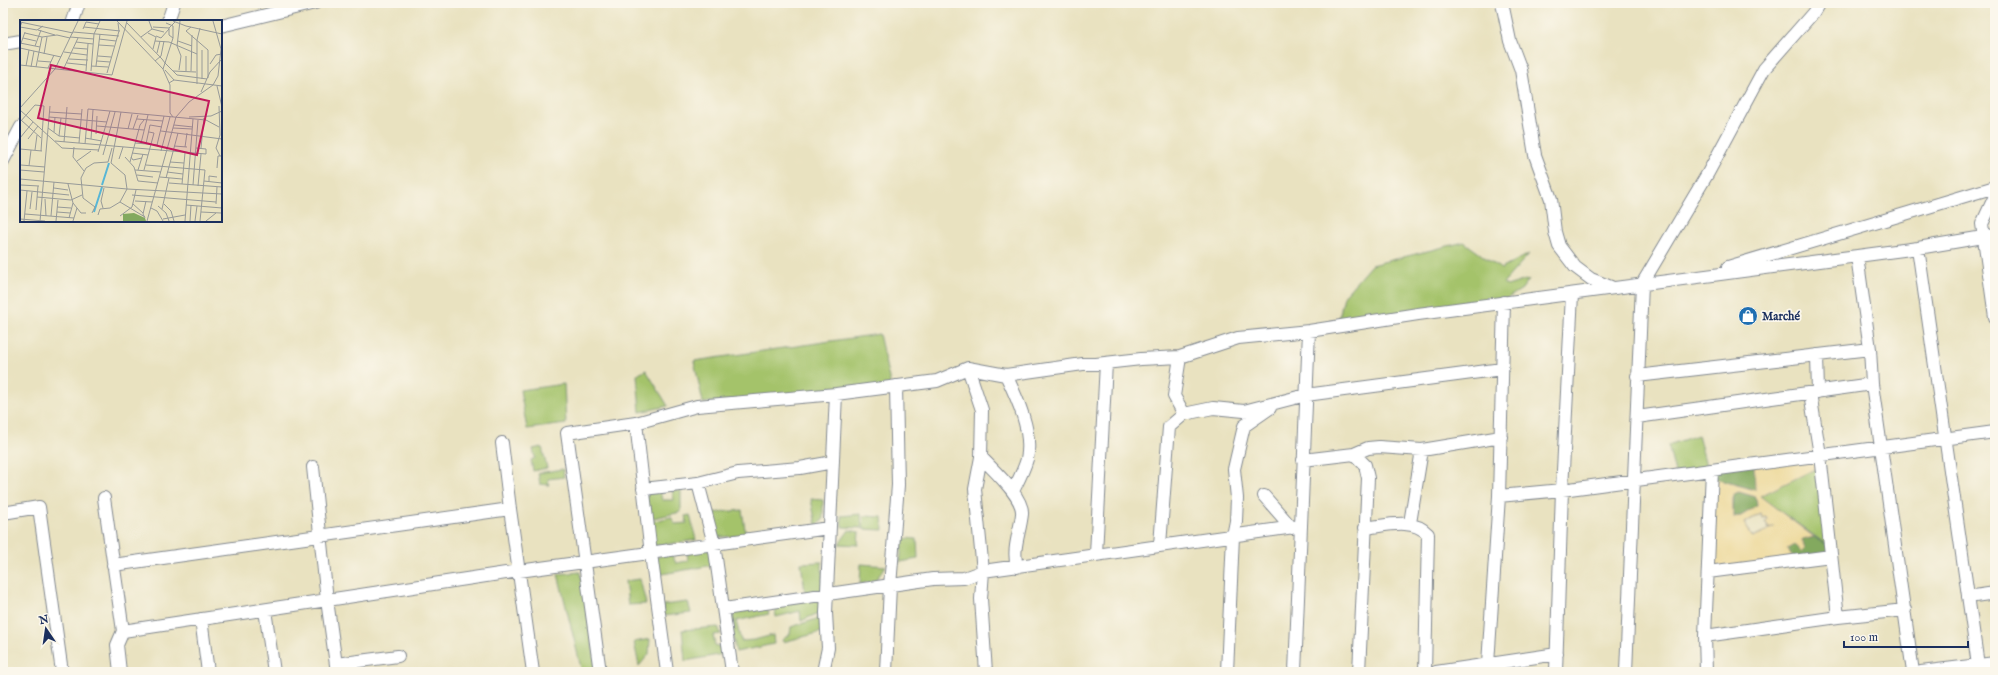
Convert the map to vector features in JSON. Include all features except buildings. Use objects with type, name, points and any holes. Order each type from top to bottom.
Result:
[{"type":"street","points":[[73,20],[79,3]]},
{"type":"street","points":[[168,20],[174,3]]},
{"type":"street","points":[[222,26],[315,3]]},
{"type":"street","points":[[1502,3],[1510,41],[1521,70],[1535,155],[1552,199],[1555,232],[1559,246],[1575,267],[1591,279],[1613,288]]},
{"type":"street","points":[[1626,672],[1642,284],[1708,173],[1764,69],[1820,3]]},
{"type":"street","points":[[3,44],[20,41]]},
{"type":"street","points":[[3,161],[20,129]]},
{"type":"street","points":[[1694,278],[1823,237],[1995,187]]},
{"type":"street","points":[[1995,196],[1982,224],[1989,236],[1995,316]]},
{"type":"street","points":[[600,672],[567,432],[636,423],[697,406],[836,394],[937,381],[968,368],[1006,375],[1083,364],[1180,357],[1238,338],[1308,331],[1504,302],[1918,248],[1989,236]]},
{"type":"street","points":[[1918,248],[1979,668]]},
{"type":"street","points":[[1857,256],[1870,349],[1872,384],[1913,672]]},
{"type":"street","points":[[1556,672],[1562,490],[1572,294]]},
{"type":"street","points":[[1488,664],[1499,496],[1504,302]]},
{"type":"street","points":[[1295,672],[1296,527],[1303,460],[1308,331]]},
{"type":"street","points":[[1638,376],[1870,349]]},
{"type":"street","points":[[1818,355],[1814,392],[1838,617]]},
{"type":"street","points":[[1180,357],[1174,396],[1184,414]]},
{"type":"street","points":[[1096,554],[1106,363]]},
{"type":"street","points":[[968,368],[982,410],[981,457],[975,489],[983,571],[981,599],[986,672]]},
{"type":"street","points":[[1160,546],[1169,427],[1184,414],[1213,408],[1244,411],[1276,404],[1306,395],[1502,369]]},
{"type":"street","points":[[1006,375],[1021,407],[1027,439],[1027,459],[1013,491]]},
{"type":"street","points":[[1637,417],[1872,384]]},
{"type":"street","points":[[886,672],[890,586],[898,485],[896,386]]},
{"type":"street","points":[[823,672],[828,648],[826,613],[836,394]]},
{"type":"street","points":[[1227,672],[1233,536],[1236,521],[1237,498],[1234,469],[1244,426],[1276,404]]},
{"type":"street","points":[[636,423],[651,554],[667,672]]},
{"type":"street","points":[[1499,496],[1562,490],[1995,432]]},
{"type":"street","points":[[1303,460],[1354,454],[1368,448],[1379,447],[1422,450],[1501,437]]},
{"type":"street","points":[[502,443],[533,672]]},
{"type":"street","points":[[1410,523],[1422,450]]},
{"type":"street","points":[[1354,454],[1365,465],[1368,478],[1359,672]]},
{"type":"street","points":[[981,457],[1013,491],[1022,512],[1016,540],[1015,558],[1017,567]]},
{"type":"street","points":[[643,489],[698,483],[738,473],[800,468],[833,462]]},
{"type":"street","points":[[314,467],[327,600],[337,668],[398,656]]},
{"type":"street","points":[[1706,672],[1705,636],[1712,470]]},
{"type":"street","points":[[698,483],[714,544],[732,672]]},
{"type":"street","points":[[1264,496],[1283,518],[1296,527]]},
{"type":"street","points":[[104,498],[123,631],[117,645],[120,672]]},
{"type":"street","points":[[3,513],[39,507],[62,672]]},
{"type":"street","points":[[113,565],[510,509]]},
{"type":"street","points":[[1262,532],[1294,510]]},
{"type":"street","points":[[1365,528],[1410,523],[1421,527],[1429,537],[1425,672]]},
{"type":"street","points":[[724,608],[933,579],[964,578],[983,571],[1296,527]]},
{"type":"street","points":[[123,631],[327,600],[829,528]]},
{"type":"street","points":[[1708,572],[1831,556]]},
{"type":"street","points":[[1968,597],[1995,593]]},
{"type":"street","points":[[265,610],[274,672]]},
{"type":"street","points":[[1705,636],[1838,617],[1905,610]]},
{"type":"street","points":[[201,619],[208,672]]},
{"type":"street","points":[[1436,672],[1557,654]]},
{"type":"street","points":[[1921,672],[1979,668],[1995,662]]},
{"type":"green space","points":[[1464,242],[1501,269],[1529,254],[1503,283],[1507,286],[1529,279],[1522,289],[1506,299],[1338,323],[1344,296],[1371,265]]},
{"type":"green space","points":[[879,334],[891,387],[703,403],[694,361]]},
{"type":"green space","points":[[646,370],[668,406],[640,412],[637,375]]},
{"type":"green space","points":[[564,384],[566,424],[527,429],[520,390]]},
{"type":"green space","points":[[1698,435],[1707,469],[1675,473],[1668,445]]},
{"type":"green space","points":[[542,447],[547,468],[533,471],[531,460],[535,458],[533,449]]},
{"type":"green space","points":[[1754,464],[1756,490],[1712,478],[1712,470]]},
{"type":"green space","points":[[1821,466],[1830,547],[1759,496]]},
{"type":"green space","points":[[563,469],[564,477],[548,479],[549,485],[540,484],[538,473]]},
{"type":"green space","points":[[681,490],[681,512],[649,519],[646,494],[660,491],[662,500],[674,500],[672,491]]},
{"type":"green space","points":[[1739,492],[1756,497],[1757,506],[1741,516],[1733,517],[1734,494]]},
{"type":"green space","points":[[811,499],[823,500],[823,520],[816,525]]},
{"type":"green space","points":[[742,510],[746,536],[717,537],[712,513]]},
{"type":"green space","points":[[861,514],[862,528],[842,527],[841,516]]},
{"type":"green space","points":[[690,515],[696,540],[654,546],[650,522],[671,517],[675,524],[687,523],[685,516]]},
{"type":"green space","points":[[864,516],[882,517],[883,530],[863,529]]},
{"type":"green space","points":[[849,530],[859,532],[858,545],[839,544]]},
{"type":"green space","points":[[1814,537],[1830,547],[1831,556],[1795,561],[1786,549],[1802,540]]},
{"type":"green space","points":[[903,538],[917,539],[918,559],[900,562]]},
{"type":"green space","points":[[711,548],[713,565],[657,575],[654,558],[671,553],[676,563],[688,561],[687,551]]},
{"type":"green space","points":[[822,562],[823,590],[805,592],[801,563]]},
{"type":"green space","points":[[861,564],[886,566],[875,581],[860,584]]},
{"type":"green space","points":[[580,572],[597,672],[582,672],[558,574]]},
{"type":"green space","points":[[640,579],[646,604],[628,605],[625,581]]},
{"type":"green space","points":[[824,598],[823,611],[801,621],[800,611],[776,617],[774,605]]},
{"type":"green space","points":[[688,602],[691,613],[663,616],[663,605]]},
{"type":"green space","points":[[766,606],[769,614],[736,621],[741,641],[754,640],[773,635],[774,644],[736,652],[728,611]]},
{"type":"green space","points":[[823,617],[822,632],[783,642],[782,640],[790,634],[791,627]]},
{"type":"green space","points":[[718,627],[721,634],[713,635],[715,645],[723,648],[724,654],[685,661],[682,630]]},
{"type":"green space","points":[[650,639],[649,654],[639,666],[634,642]]},
{"type":"sand","points":[[1820,455],[1821,466],[1760,496],[1814,537],[1802,540],[1805,548],[1802,552],[1794,545],[1787,549],[1795,561],[1708,572],[1712,478],[1755,490],[1754,464]],"holes":[[[1739,492],[1756,497],[1757,506],[1741,516],[1733,517],[1733,494]],[[1761,514],[1763,518],[1766,517],[1768,520],[1765,522],[1769,529],[1774,527],[1753,537],[1744,523]]]},
{"type":"place","name":"Marché","points":[[1748,316]]}]
